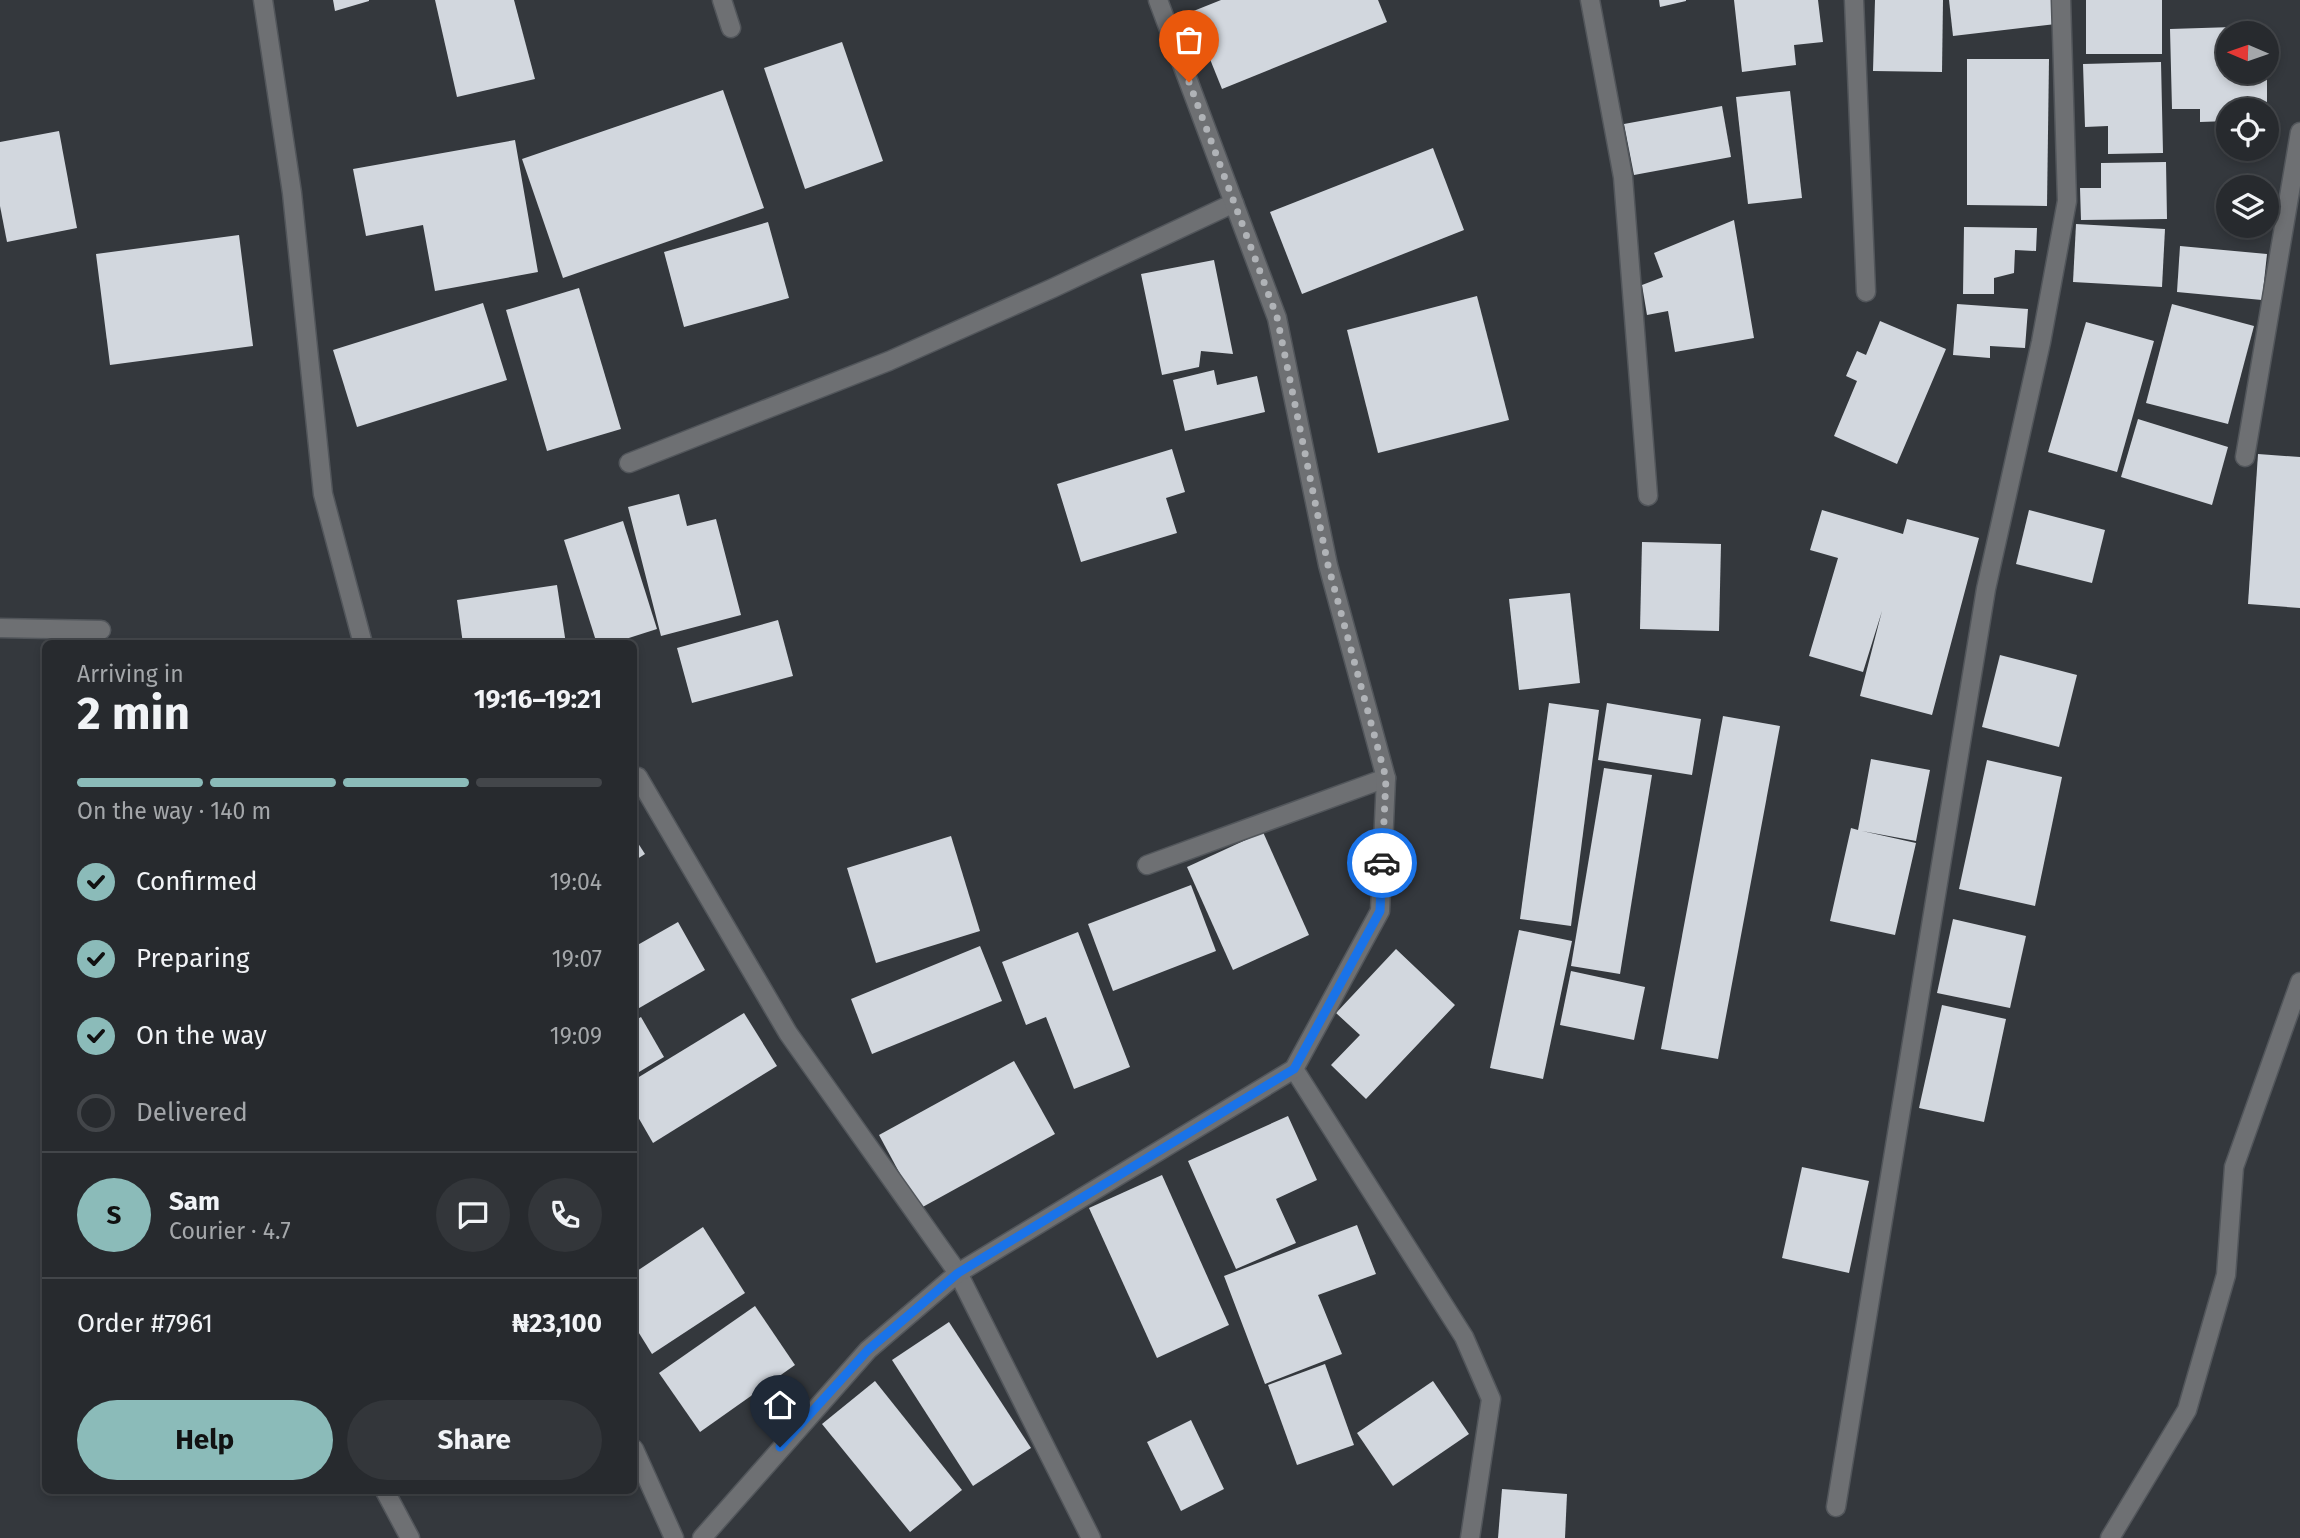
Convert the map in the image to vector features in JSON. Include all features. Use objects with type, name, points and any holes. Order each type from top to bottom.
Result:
[{"type":"street","points":[[263,0],[292,193],[323,494],[362,640]]},
{"type":"street","points":[[722,0],[731,28]]},
{"type":"street","points":[[702,1538],[868,1350],[958,1273],[1294,1069],[1380,911],[1386,778],[1328,565],[1277,317],[1158,0]]},
{"type":"street","points":[[1590,0],[1623,177],[1648,496]]},
{"type":"street","points":[[1854,0],[1866,292]]},
{"type":"street","points":[[1836,1507],[1986,589],[2041,342],[2067,201],[2060,0]]},
{"type":"street","points":[[2245,457],[2300,132]]},
{"type":"street","points":[[629,463],[889,361],[1234,203]]},
{"type":"street","points":[[0,628],[101,630]]},
{"type":"street","points":[[638,777],[788,1033],[958,1273],[1091,1538]]},
{"type":"street","points":[[1147,865],[1386,778]]},
{"type":"street","points":[[2110,1538],[2187,1410],[2226,1275],[2234,1167],[2294,1017],[2300,982]]},
{"type":"street","points":[[1294,1069],[1464,1337],[1491,1399],[1470,1538]]},
{"type":"street","points":[[637,1456],[674,1538]]},
{"type":"street","points":[[388,1494],[410,1538]]},
{"type":"building","points":[[333,0],[369,0],[369,1],[335,11]]},
{"type":"building","points":[[435,0],[514,0],[535,79],[457,97]]},
{"type":"building","points":[[1221,0],[1378,0],[1387,22],[1222,89],[1191,12]]},
{"type":"building","points":[[1659,0],[1686,0],[1686,1],[1660,7]]},
{"type":"building","points":[[1734,0],[1818,0],[1823,42],[1794,45],[1796,65],[1742,72]]},
{"type":"building","points":[[1875,0],[1943,0],[1942,72],[1873,71]]},
{"type":"building","points":[[1949,0],[2053,0],[2056,24],[1953,36]]},
{"type":"building","points":[[2086,0],[2162,0],[2162,54],[2086,54]]},
{"type":"building","points":[[2216,28],[2216,84],[2267,84],[2267,98],[2216,98],[2216,121],[2200,122],[2200,109],[2172,109],[2170,29]]},
{"type":"building","points":[[842,42],[883,161],[805,189],[764,68]]},
{"type":"building","points":[[1967,59],[2049,59],[2047,206],[1967,205]]},
{"type":"building","points":[[2161,62],[2163,153],[2108,154],[2108,126],[2085,127],[2083,64]]},
{"type":"building","points":[[723,90],[764,208],[563,278],[522,159]]},
{"type":"building","points":[[1790,91],[1802,198],[1748,204],[1736,97]]},
{"type":"building","points":[[1722,106],[1731,157],[1634,175],[1624,124]]},
{"type":"building","points":[[59,131],[77,228],[7,242],[0,206],[0,142]]},
{"type":"building","points":[[515,140],[538,272],[435,291],[423,225],[366,236],[353,169]]},
{"type":"building","points":[[1433,148],[1464,230],[1302,294],[1270,212]]},
{"type":"building","points":[[2166,162],[2167,219],[2081,220],[2080,188],[2101,188],[2101,163]]},
{"type":"building","points":[[1734,220],[1754,338],[1675,352],[1668,311],[1647,315],[1642,285],[1663,277],[1654,253]]},
{"type":"building","points":[[768,222],[789,298],[684,327],[664,252]]},
{"type":"building","points":[[2076,224],[2165,229],[2162,287],[2073,282]]},
{"type":"building","points":[[1964,227],[2037,228],[2036,251],[2015,250],[2014,273],[1994,278],[1994,294],[1963,294]]},
{"type":"building","points":[[239,235],[253,346],[110,365],[96,254]]},
{"type":"building","points":[[2180,246],[2267,254],[2262,300],[2177,292]]},
{"type":"building","points":[[1214,260],[1233,354],[1201,351],[1199,367],[1162,375],[1141,274]]},
{"type":"building","points":[[579,288],[621,429],[547,451],[506,310]]},
{"type":"building","points":[[1477,296],[1509,420],[1378,453],[1347,330]]},
{"type":"building","points":[[483,303],[507,380],[357,427],[333,350]]},
{"type":"building","points":[[1957,304],[2028,309],[2025,348],[1990,346],[1990,358],[1953,355]]},
{"type":"building","points":[[2172,304],[2254,326],[2228,424],[2146,403]]},
{"type":"building","points":[[1880,321],[1946,349],[1897,464],[1834,436],[1857,381],[1846,376],[1857,351],[1866,355]]},
{"type":"building","points":[[2086,322],[2154,341],[2117,472],[2048,452]]},
{"type":"building","points":[[1214,370],[1217,385],[1257,376],[1265,412],[1185,431],[1173,380]]},
{"type":"building","points":[[2138,419],[2228,447],[2212,505],[2121,477]]},
{"type":"building","points":[[1172,449],[1185,492],[1166,498],[1177,533],[1081,562],[1057,484]]},
{"type":"building","points":[[2258,454],[2300,457],[2300,608],[2248,604]]},
{"type":"building","points":[[679,494],[687,526],[716,519],[741,615],[661,636],[628,507]]},
{"type":"building","points":[[1822,510],[1903,534],[1907,519],[1979,538],[1932,715],[1860,696],[1882,611],[1863,672],[1809,656],[1838,558],[1810,550]]},
{"type":"building","points":[[2029,510],[2105,530],[2092,583],[2016,564]]},
{"type":"building","points":[[623,521],[657,629],[623,640],[596,640],[564,540]]},
{"type":"building","points":[[1642,542],[1721,544],[1719,631],[1640,629]]},
{"type":"building","points":[[557,585],[565,640],[462,640],[457,600]]},
{"type":"building","points":[[1570,593],[1580,683],[1519,690],[1509,599]]},
{"type":"building","points":[[778,620],[793,676],[692,703],[677,648]]},
{"type":"building","points":[[2000,655],[2077,675],[2059,747],[1982,727]]},
{"type":"building","points":[[1549,703],[1599,710],[1571,926],[1520,919]]},
{"type":"building","points":[[1607,703],[1701,719],[1692,775],[1598,760]]},
{"type":"building","points":[[1723,716],[1780,726],[1718,1059],[1661,1049]]},
{"type":"building","points":[[1871,759],[1930,770],[1916,841],[1862,831],[1916,843],[1895,935],[1830,921],[1851,828],[1858,830]]},
{"type":"building","points":[[1987,760],[2062,777],[2035,906],[1959,889]]},
{"type":"building","points":[[1604,768],[1652,775],[1620,974],[1571,966]]},
{"type":"building","points":[[1263,832],[1309,935],[1233,970],[1187,867]]},
{"type":"building","points":[[951,836],[980,931],[876,963],[847,868]]},
{"type":"building","points":[[637,842],[645,854],[637,859]]},
{"type":"building","points":[[1191,885],[1216,951],[1113,991],[1088,924]]},
{"type":"building","points":[[1953,919],[2026,936],[2010,1008],[1937,993]]},
{"type":"building","points":[[678,922],[705,970],[637,1009],[637,945]]},
{"type":"building","points":[[1519,930],[1572,941],[1543,1079],[1490,1068]]},
{"type":"building","points":[[1078,932],[1130,1067],[1074,1089],[1046,1017],[1026,1025],[1002,962]]},
{"type":"building","points":[[980,946],[1002,1001],[872,1054],[851,999]]},
{"type":"building","points":[[1396,949],[1455,1005],[1366,1099],[1331,1065],[1360,1035],[1336,1013]]},
{"type":"building","points":[[1571,971],[1645,987],[1634,1040],[1560,1025]]},
{"type":"building","points":[[1942,1005],[2006,1019],[1984,1122],[1919,1108]]},
{"type":"building","points":[[744,1013],[777,1066],[653,1143],[637,1115],[637,1078]]},
{"type":"building","points":[[641,1017],[664,1057],[637,1073],[637,1019]]},
{"type":"building","points":[[1014,1061],[1055,1134],[919,1209],[879,1135]]},
{"type":"building","points":[[1288,1116],[1317,1180],[1276,1199],[1296,1243],[1236,1269],[1188,1161]]},
{"type":"building","points":[[1802,1167],[1869,1181],[1849,1273],[1782,1258]]},
{"type":"building","points":[[1162,1175],[1229,1325],[1157,1358],[1089,1208]]},
{"type":"building","points":[[1357,1225],[1376,1274],[1318,1295],[1342,1354],[1265,1384],[1224,1276]]},
{"type":"building","points":[[703,1227],[745,1293],[652,1354],[637,1330],[637,1271]]},
{"type":"building","points":[[755,1306],[795,1365],[700,1432],[659,1373]]},
{"type":"building","points":[[949,1322],[1031,1448],[973,1486],[892,1360]]},
{"type":"building","points":[[1325,1364],[1354,1445],[1297,1465],[1268,1385]]},
{"type":"building","points":[[875,1381],[962,1490],[910,1532],[822,1424]]},
{"type":"building","points":[[1433,1381],[1469,1434],[1393,1486],[1357,1433]]},
{"type":"building","points":[[1191,1420],[1224,1489],[1181,1511],[1147,1442]]},
{"type":"building","points":[[1502,1489],[1567,1494],[1565,1538],[1498,1538]]},
{"type":"way so far","points":[[1189,82],[1277,317],[1328,565],[1386,778],[1382,863]]},
{"type":"route","points":[[780,1447],[868,1350],[958,1273],[1294,1069],[1380,911],[1382,863]]}]
